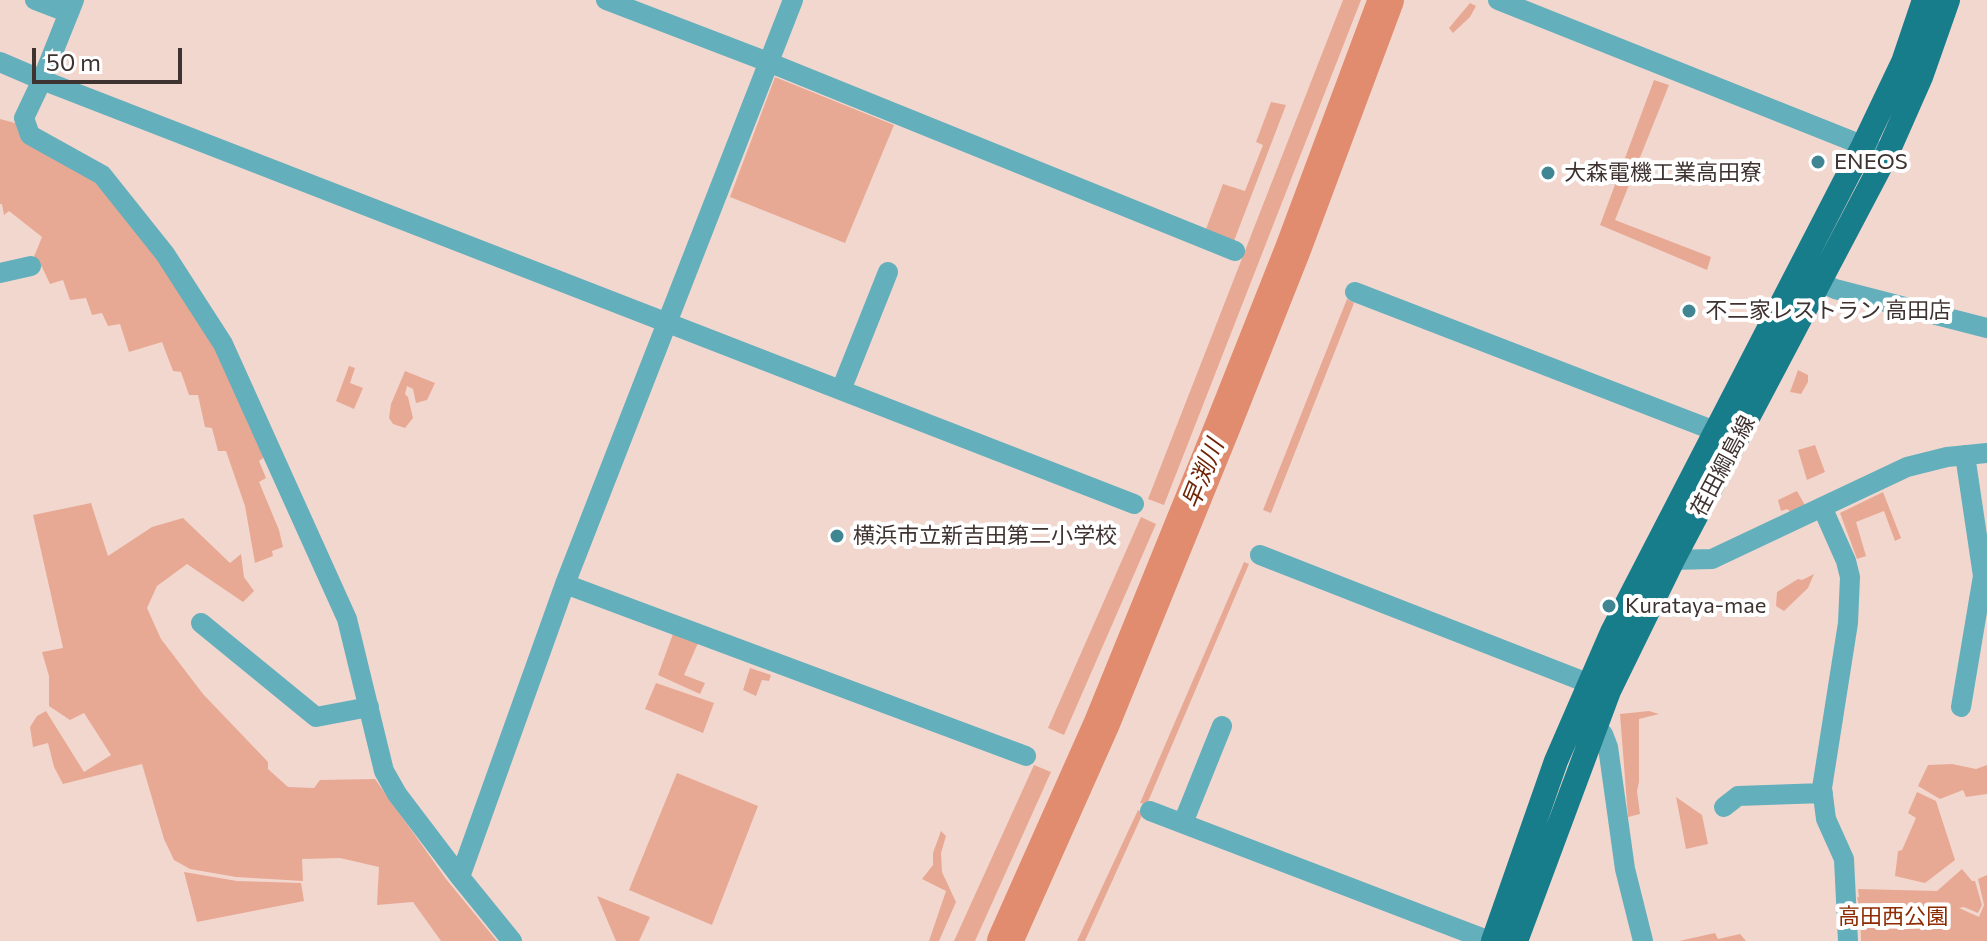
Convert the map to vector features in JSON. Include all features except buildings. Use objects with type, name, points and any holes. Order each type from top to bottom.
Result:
[{"type":"main road","name":"荏田綱島線","points":[[1599,687],[1612,632],[1863,146],[1894,81],[1924,0]]},
{"type":"main road","name":"荏田綱島線","points":[[1491,941],[1536,814],[1599,687],[1673,560],[1887,154],[1921,77],[1948,0]]},
{"type":"main road","name":"荏田綱島線","points":[[1516,941],[1583,724]]},
{"type":"street","points":[[35,0],[72,6],[24,118],[30,135],[102,175],[165,254],[223,344],[347,619],[384,771],[460,877],[512,941]]},
{"type":"street","points":[[606,0],[768,62],[1235,251]]},
{"type":"street","points":[[460,877],[565,584],[793,0]]},
{"type":"street","points":[[1498,0],[1536,7],[1887,154]]},
{"type":"street","points":[[0,62],[1134,504]]},
{"type":"street","points":[[0,273],[31,266]]},
{"type":"street","points":[[1796,271],[1835,289],[1987,328]]},
{"type":"street","points":[[841,390],[888,272]]},
{"type":"street","points":[[1355,292],[1715,431]]},
{"type":"street","points":[[1673,560],[1712,559],[1907,467],[1987,453]]},
{"type":"street","points":[[1961,707],[1983,576],[1965,455]]},
{"type":"street","points":[[1823,509],[1850,577],[1848,623],[1823,793],[1826,819],[1844,859],[1848,941]]},
{"type":"street","points":[[1260,555],[1599,687]]},
{"type":"street","points":[[565,584],[1026,756]]},
{"type":"street","points":[[201,623],[316,717],[369,707]]},
{"type":"street","points":[[1583,724],[1603,734],[1608,747],[1625,869],[1643,941]]},
{"type":"street","points":[[1183,823],[1222,726]]},
{"type":"street","points":[[1724,807],[1738,796],[1823,793]]},
{"type":"street","points":[[1150,811],[1491,941]]},
{"type":"green space","points":[[1343,0],[1361,0],[1164,505],[1148,499]]},
{"type":"green space","points":[[1470,3],[1476,6],[1470,17],[1453,33],[1449,28]]},
{"type":"green space","points":[[775,77],[894,125],[845,243],[730,197]]},
{"type":"green space","points":[[1654,80],[1669,85],[1615,220],[1711,257],[1707,270],[1600,225]]},
{"type":"green space","points":[[1271,102],[1286,105],[1234,241],[1206,229],[1223,184],[1245,191],[1263,145],[1256,142]]},
{"type":"green space","points":[[0,119],[19,124],[98,179],[162,258],[223,354],[270,453],[259,461],[266,478],[259,482],[283,547],[272,551],[273,556],[255,563],[245,506],[226,451],[218,451],[212,428],[205,427],[198,395],[189,395],[181,372],[173,371],[162,342],[129,352],[120,324],[108,326],[102,313],[92,315],[86,298],[70,300],[63,280],[50,284],[42,267],[33,259],[42,237],[9,211],[4,215],[0,204]]},
{"type":"green space","points":[[1347,299],[1354,303],[1271,513],[1263,510]]},
{"type":"green space","points":[[349,366],[355,368],[350,383],[363,388],[354,409],[336,401]]},
{"type":"green space","points":[[1798,370],[1808,375],[1808,382],[1801,394],[1790,392]]},
{"type":"green space","points":[[405,371],[435,383],[427,400],[416,403],[413,389],[407,386],[405,394],[413,418],[405,428],[393,424],[389,418],[391,404]]},
{"type":"green space","points":[[1815,445],[1825,472],[1807,480],[1798,450]]},
{"type":"green space","points":[[1797,491],[1806,507],[1792,513],[1787,509],[1781,511],[1778,500]]},
{"type":"green space","points":[[1883,492],[1901,538],[1895,541],[1884,511],[1856,522],[1866,556],[1857,559],[1840,513]]},
{"type":"green space","points":[[91,503],[108,556],[152,527],[183,518],[230,563],[241,554],[244,577],[254,591],[243,602],[187,564],[157,586],[147,608],[161,639],[203,694],[268,762],[268,769],[288,787],[314,788],[320,780],[375,779],[446,879],[497,941],[441,941],[413,902],[377,905],[379,867],[340,858],[302,859],[303,881],[236,877],[190,869],[174,860],[164,839],[142,764],[63,784],[54,767],[48,743],[33,747],[30,727],[37,716],[46,711],[84,772],[111,755],[84,713],[70,720],[49,706],[49,676],[42,652],[63,648],[33,515]]},
{"type":"green space","points":[[1141,517],[1156,524],[1064,735],[1048,728]]},
{"type":"green space","points":[[1244,562],[1249,564],[1147,804],[1140,803]]},
{"type":"green space","points":[[1814,574],[1808,588],[1784,611],[1776,606],[1777,592],[1798,579]]},
{"type":"green space","points":[[673,634],[698,643],[684,675],[705,683],[700,694],[658,675]]},
{"type":"green space","points":[[750,668],[771,675],[769,681],[762,680],[756,696],[743,690]]},
{"type":"green space","points":[[656,683],[714,703],[703,733],[645,709]]},
{"type":"green space","points":[[1649,711],[1659,714],[1639,719],[1637,791],[1640,814],[1628,817],[1620,714]]},
{"type":"green space","points":[[1952,764],[1976,769],[1987,765],[1987,794],[1966,797],[1963,790],[1940,799],[1918,786],[1928,765]]},
{"type":"green space","points":[[1034,765],[1051,772],[975,941],[954,941]]},
{"type":"green space","points":[[677,773],[758,806],[712,925],[629,890]]},
{"type":"green space","points":[[1917,792],[1936,801],[1955,860],[1925,883],[1895,876],[1898,851],[1902,850],[1916,818],[1908,813]]},
{"type":"green space","points":[[1676,797],[1702,815],[1708,844],[1686,849]]},
{"type":"green space","points":[[1138,810],[1143,813],[1085,941],[1077,941]]},
{"type":"green space","points":[[941,831],[946,836],[941,853],[942,872],[956,902],[939,941],[929,941],[946,891],[922,879],[933,865],[933,853]]},
{"type":"green space","name":"高田西公園","points":[[1962,869],[1975,881],[1982,905],[1978,913],[1959,908],[1979,917],[1984,905],[1978,879],[1987,875],[1987,941],[1861,941],[1858,889],[1937,891]]},
{"type":"green space","points":[[184,872],[237,881],[301,883],[304,901],[197,922]]},
{"type":"green space","points":[[597,896],[650,917],[639,941],[616,941]]},
{"type":"green space","points":[[1715,933],[1718,939],[1740,934],[1746,941],[1679,941]]},
{"type":"waterway","name":"早渕川","points":[[1005,941],[1102,723],[1224,423],[1386,0]]},
{"type":"place","name":"ENEOS","points":[[1818,162]]},
{"type":"place","name":"大森電機工業高田寮","points":[[1548,173]]},
{"type":"place","name":"不二家レストラン 高田店","points":[[1689,311]]},
{"type":"place","name":"横浜市立新吉田第二小学校","points":[[837,536]]},
{"type":"place","name":"Kurataya-mae","points":[[1609,606]]}]
